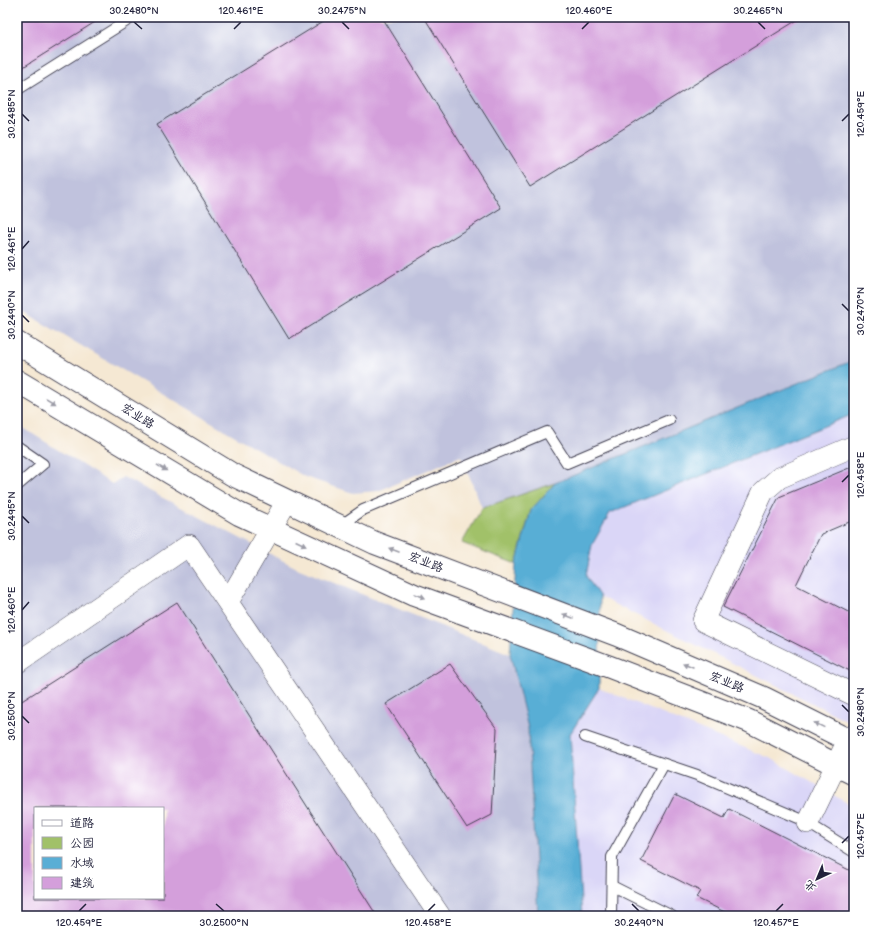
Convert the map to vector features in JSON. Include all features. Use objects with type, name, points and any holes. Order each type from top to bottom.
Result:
[{"type":"street","name":"宏业路","points":[[17,343],[233,475],[287,501],[375,542],[617,635],[764,698],[852,739]]},
{"type":"street","points":[[17,381],[239,514],[414,594],[610,667],[749,721],[845,770]]},
{"type":"street","points":[[854,446],[779,478],[763,492],[703,621],[854,695]]},
{"type":"street","points":[[228,602],[287,501]]},
{"type":"street","points":[[17,663],[189,545],[440,916]]},
{"type":"street","points":[[808,823],[845,770],[852,739]]},
{"type":"lane","points":[[17,90],[133,17]]},
{"type":"lane","points":[[340,526],[363,510],[547,432],[567,463],[669,420]]},
{"type":"lane","points":[[17,446],[43,464],[17,486]]},
{"type":"lane","points":[[585,737],[697,775],[808,823],[854,852]]},
{"type":"lane","points":[[611,916],[612,857],[664,764]]},
{"type":"lane","points":[[612,886],[672,916]]},
{"type":"shaded area","points":[[17,17],[854,17],[854,360],[555,483],[482,508],[461,456],[378,491],[353,493],[305,477],[17,308]]},
{"type":"shaded area","points":[[854,414],[854,724],[600,597],[586,576],[592,545],[610,513]]},
{"type":"shaded area","points":[[17,424],[112,484],[123,477],[297,568],[510,654],[527,718],[538,916],[17,916]]},
{"type":"shaded area","points":[[599,688],[772,759],[854,807],[854,916],[582,916],[570,734]]},
{"type":"green space","points":[[555,483],[531,510],[516,564],[462,543],[482,508]]},
{"type":"water","points":[[854,360],[854,414],[610,513],[592,545],[586,576],[600,597],[599,688],[570,734],[582,916],[538,916],[528,728],[510,654],[516,564],[531,510],[555,483]]},
{"type":"building","points":[[17,17],[103,17],[17,71]]},
{"type":"building","points":[[330,17],[382,17],[501,208],[289,339],[157,124]]},
{"type":"building","points":[[424,17],[802,17],[530,187]]},
{"type":"building","points":[[854,466],[854,520],[821,534],[796,585],[854,615],[854,673],[723,607],[779,497]]},
{"type":"building","points":[[177,602],[377,916],[17,916],[17,704]]},
{"type":"building","points":[[450,664],[497,729],[492,815],[467,828],[386,704]]},
{"type":"building","points":[[675,794],[724,818],[729,809],[851,871],[851,880],[854,882],[854,916],[733,916],[696,898],[700,891],[641,861]]}]
